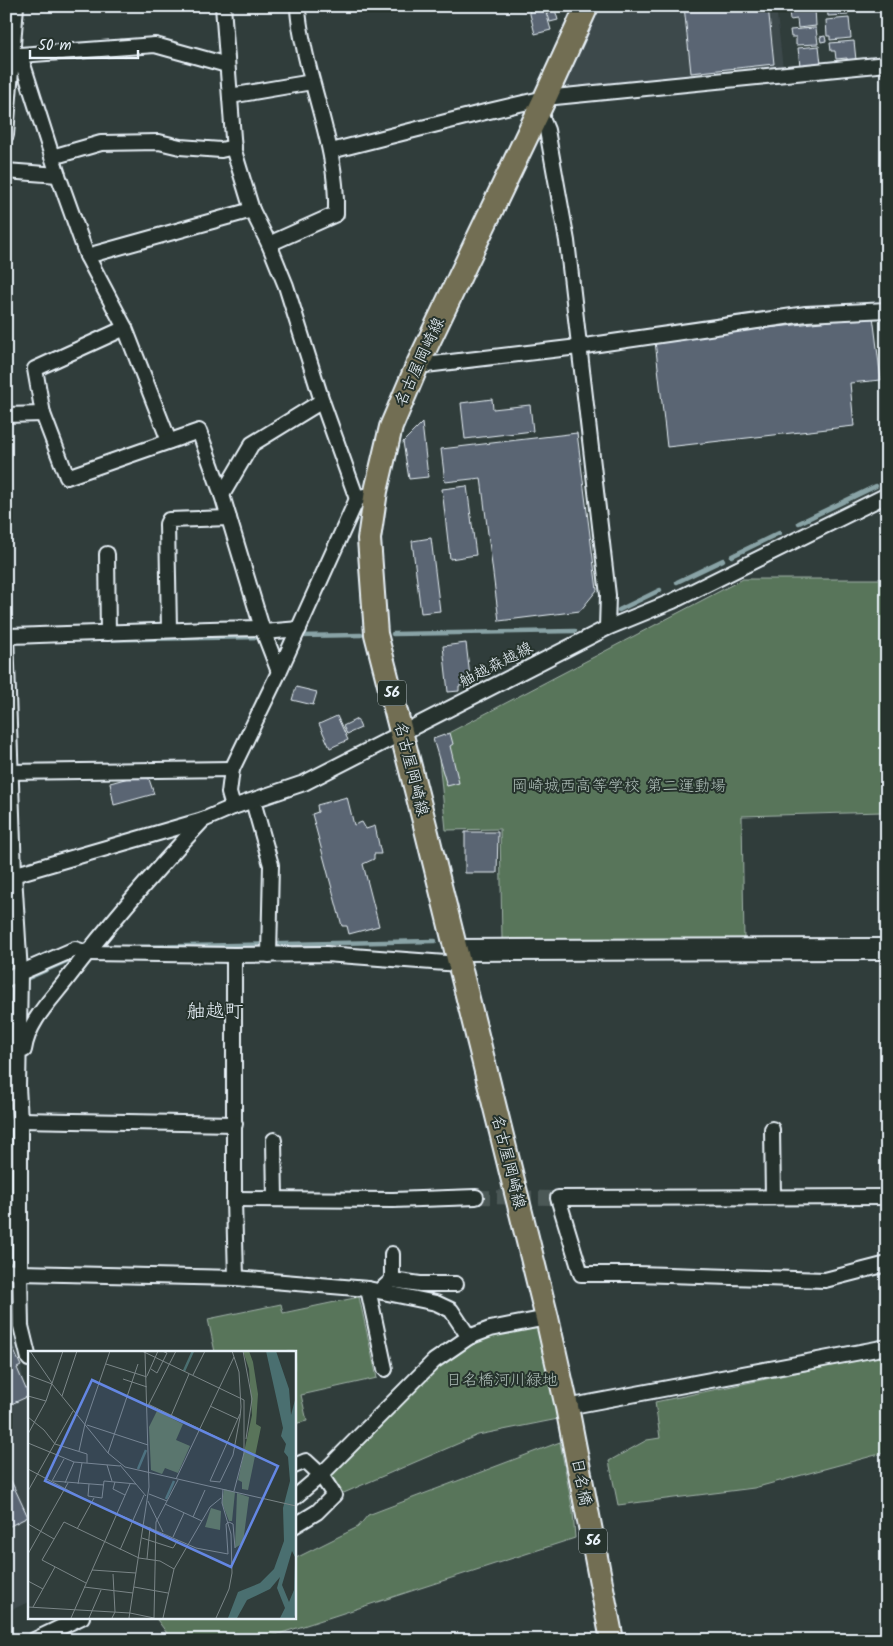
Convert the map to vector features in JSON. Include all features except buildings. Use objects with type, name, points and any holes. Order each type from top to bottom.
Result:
[{"type":"main road","name":"名古屋岡崎線","points":[[574,1443],[547,1318],[376,634],[367,495],[391,427],[417,366],[587,6]]},
{"type":"main road","name":"日名橋","points":[[574,1443],[612,1640]]},
{"type":"street","points":[[6,135],[16,54],[16,6]]},
{"type":"street","points":[[223,6],[234,147],[252,210],[269,244],[286,286],[322,401],[367,495],[232,769],[229,793],[233,807]]},
{"type":"street","points":[[269,244],[336,214],[337,199],[331,151],[312,82],[298,6]]},
{"type":"street","points":[[16,54],[155,45],[227,65]]},
{"type":"street","points":[[16,54],[87,256],[125,328],[168,441]]},
{"type":"street","points":[[331,151],[485,112],[887,64]]},
{"type":"street","points":[[230,96],[312,82]]},
{"type":"street","points":[[542,104],[567,241],[608,596],[607,628]]},
{"type":"street","points":[[52,157],[101,143],[159,142],[180,147],[221,150],[234,147]]},
{"type":"street","points":[[6,171],[58,175]]},
{"type":"street","points":[[87,256],[252,210]]},
{"type":"street","points":[[417,366],[578,347],[806,314],[887,310]]},
{"type":"street","points":[[125,328],[34,368],[43,414],[66,477],[199,431],[222,495],[265,634],[279,672]]},
{"type":"street","points":[[222,495],[252,444],[322,401]]},
{"type":"street","points":[[6,415],[43,414]]},
{"type":"street","name":"舳越森越線","points":[[10,876],[203,820],[233,807],[304,782],[607,628],[673,601],[887,495]]},
{"type":"street","points":[[169,629],[167,524],[169,520],[229,518]]},
{"type":"street","points":[[106,554],[108,633]]},
{"type":"street","points":[[28,1355],[21,1326],[13,1272],[13,1167],[20,1120],[18,1087],[20,973],[12,926],[6,635],[108,633],[169,629],[297,634]]},
{"type":"street","points":[[9,772],[232,769]]},
{"type":"street","points":[[253,801],[271,865],[269,955]]},
{"type":"street","points":[[18,1087],[25,1043],[33,1023],[87,952],[167,858],[203,820]]},
{"type":"street","points":[[6,979],[75,949],[87,952],[457,957],[887,949]]},
{"type":"street","points":[[234,955],[234,1199],[236,1278]]},
{"type":"street","points":[[20,1120],[235,1124]]},
{"type":"street","points":[[772,1129],[773,1197]]},
{"type":"street","points":[[274,1140],[275,1198]]},
{"type":"street","points":[[234,1199],[393,1200],[476,1196]]},
{"type":"street","points":[[887,1197],[558,1198],[581,1274],[825,1280],[887,1264]]},
{"type":"street","points":[[392,1254],[392,1280]]},
{"type":"street","points":[[13,1272],[236,1278],[374,1290],[436,1303],[451,1310],[470,1337]]},
{"type":"street","points":[[374,1290],[392,1280],[420,1284],[456,1284]]},
{"type":"street","points":[[374,1290],[385,1369]]},
{"type":"street","points":[[295,1497],[321,1475],[434,1361],[470,1337],[490,1329],[547,1318]]},
{"type":"street","points":[[567,1407],[883,1347]]},
{"type":"street","points":[[295,1466],[306,1461],[321,1475],[334,1494],[317,1512],[295,1525]]},
{"type":"street","points":[[34,1640],[80,1618]]},
{"type":"shaded area","points":[[601,6],[776,6],[783,69],[561,91]]},
{"type":"shaded area","points":[[6,1278],[8,1279],[28,1410],[28,1602],[6,1612]]},
{"type":"green space","name":"岡崎城西高等学校 第二運動場","points":[[743,579],[887,579],[882,812],[742,816],[744,939],[502,939],[500,829],[446,830],[437,739]]},
{"type":"green space","points":[[359,1297],[377,1378],[301,1395],[307,1421],[295,1424],[295,1351],[215,1351],[208,1319],[281,1304],[283,1313]]},
{"type":"green space","name":"日名橋河川緑地","points":[[542,1328],[563,1418],[478,1435],[339,1495],[328,1475],[436,1364],[471,1340],[492,1333]]},
{"type":"green space","points":[[887,1354],[887,1452],[754,1488],[618,1505],[609,1461],[647,1440],[660,1438],[655,1402]]},
{"type":"green space","points":[[560,1442],[573,1512],[575,1538],[260,1640],[172,1640],[156,1618],[295,1618],[295,1558],[358,1527],[368,1515]]},
{"type":"waterway","points":[[799,523],[876,486]]},
{"type":"waterway","points":[[732,556],[779,533]]},
{"type":"waterway","points":[[677,582],[723,560]]},
{"type":"waterway","points":[[619,610],[660,590]]},
{"type":"waterway","points":[[393,634],[575,631]]},
{"type":"waterway","points":[[297,636],[361,635]]},
{"type":"waterway","points":[[84,640],[264,637]]},
{"type":"waterway","points":[[137,947],[435,941]]},
{"type":"waterway","points":[[6,988],[80,955]]},
{"type":"tunnel","points":[[476,1197],[558,1198]]},
{"type":"district","name":"舳越町","points":[[215,1012]]}]
